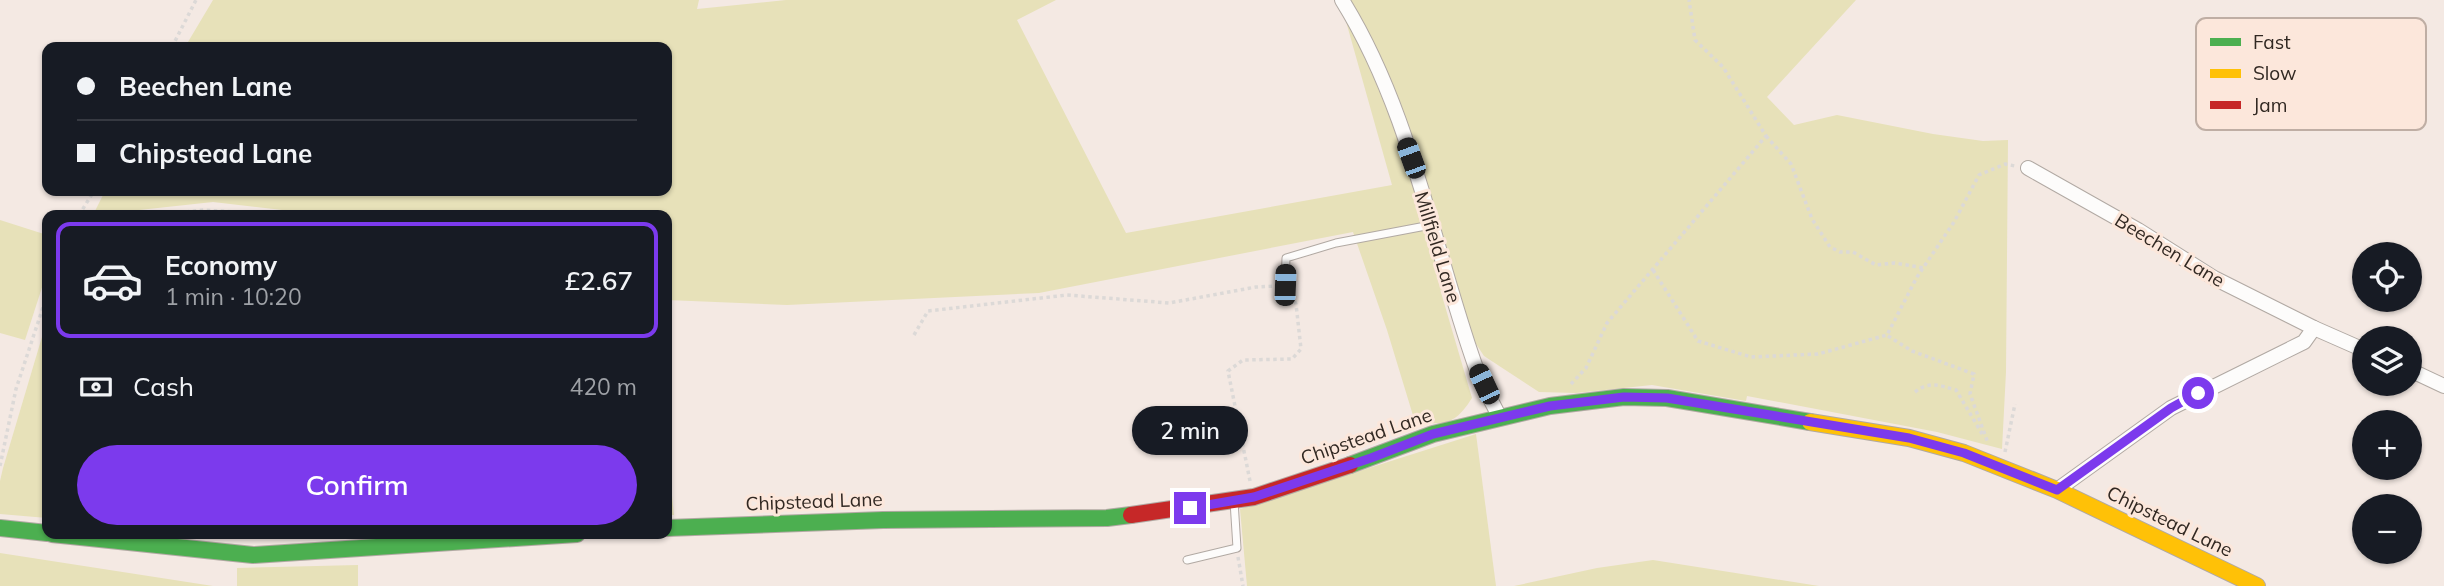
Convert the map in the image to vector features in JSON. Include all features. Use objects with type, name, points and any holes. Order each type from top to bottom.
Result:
[{"type":"street","name":"Millfield Lane","points":[[1342,0],[1381,73],[1411,158],[1476,367],[1500,418]]},
{"type":"street","name":"Beechen Lane","points":[[2028,168],[2138,230],[2214,278],[2352,345]]},
{"type":"street","points":[[2057,490],[2171,408],[2304,342],[2314,328]]},
{"type":"street","points":[[2422,376],[2444,386]]},
{"type":"street","name":"Chipstead Lane","points":[[672,528],[883,520],[1107,518],[1168,512],[1254,497],[1433,434],[1550,406],[1624,397],[1667,398],[1909,438],[1964,453],[2057,490],[2257,586]]},
{"type":"street","points":[[0,528],[42,532]]},
{"type":"street","points":[[105,539],[253,555],[500,539]]},
{"type":"lane","points":[[1285,285],[1286,258],[1336,243],[1431,225]]},
{"type":"lane","points":[[1188,560],[1237,548],[1234,500]]},
{"type":"path","points":[[175,42],[196,0]]},
{"type":"path","points":[[1689,0],[1695,40],[1723,67],[1766,136],[1791,164],[1812,219],[1830,247],[1840,252],[1853,252],[1876,265],[1895,263],[1924,268]]},
{"type":"path","points":[[1550,406],[1586,368],[1607,323],[1766,136]]},
{"type":"path","points":[[1653,270],[1698,341],[1751,357],[1818,354],[1887,335],[1979,175],[2005,164],[2028,168]]},
{"type":"path","points":[[914,335],[928,311],[1066,295],[1168,303],[1256,287],[1285,285],[1296,304],[1301,349],[1292,359],[1243,360],[1228,371],[1254,497]]},
{"type":"path","points":[[0,466],[16,389],[42,310]]},
{"type":"path","points":[[1887,335],[1912,351],[1974,374],[1970,394],[1989,445],[1956,390],[1935,384],[1923,386],[1915,392]]},
{"type":"path","points":[[2002,468],[2015,404]]},
{"type":"path","points":[[1237,548],[1244,586]]},
{"type":"shaded area","points":[[213,0],[699,0],[697,9],[786,0],[1056,0],[1017,20],[1126,233],[1392,185],[1340,0],[1856,0],[1767,97],[1794,125],[1837,115],[1933,134],[1983,141],[2008,140],[2006,372],[2002,449],[1937,432],[1747,396],[1746,401],[1652,385],[1576,393],[1539,392],[1484,356],[1440,289],[1472,398],[1460,414],[1448,421],[1415,422],[1353,232],[1039,293],[787,305],[672,300],[672,210],[282,210],[213,202],[139,210],[96,210],[102,196],[672,196],[672,42],[188,42]]},
{"type":"shaded area","points":[[0,220],[42,233],[42,287],[25,340],[0,333]]},
{"type":"shaded area","points":[[42,337],[42,518],[0,514],[0,481]]},
{"type":"shaded area","points":[[1476,434],[1496,586],[1247,586],[1240,509]]},
{"type":"shaded area","points":[[0,553],[213,586],[0,586]]},
{"type":"shaded area","points":[[1653,560],[1819,586],[1514,586],[1597,568]]},
{"type":"shaded area","points":[[358,565],[358,586],[237,586],[237,568]]},
{"type":"traffic: fast","points":[[1350,465],[1433,434],[1550,406],[1624,397],[1667,398],[1810,422]]},
{"type":"traffic: fast","points":[[672,528],[883,520],[1107,518],[1131,515]]},
{"type":"traffic: fast","points":[[0,528],[42,532]]},
{"type":"traffic: fast","points":[[100,539],[253,555],[500,539]]},
{"type":"traffic: slow","points":[[1810,422],[1909,438],[1964,453],[2057,490],[2257,586]]},
{"type":"traffic: jam","points":[[1131,515],[1254,497],[1350,465]]},
{"type":"route","points":[[1190,508],[1254,497],[1433,434],[1550,406],[1624,397],[1667,398],[1909,438],[1964,453],[2057,490],[2171,408],[2198,393]]}]
